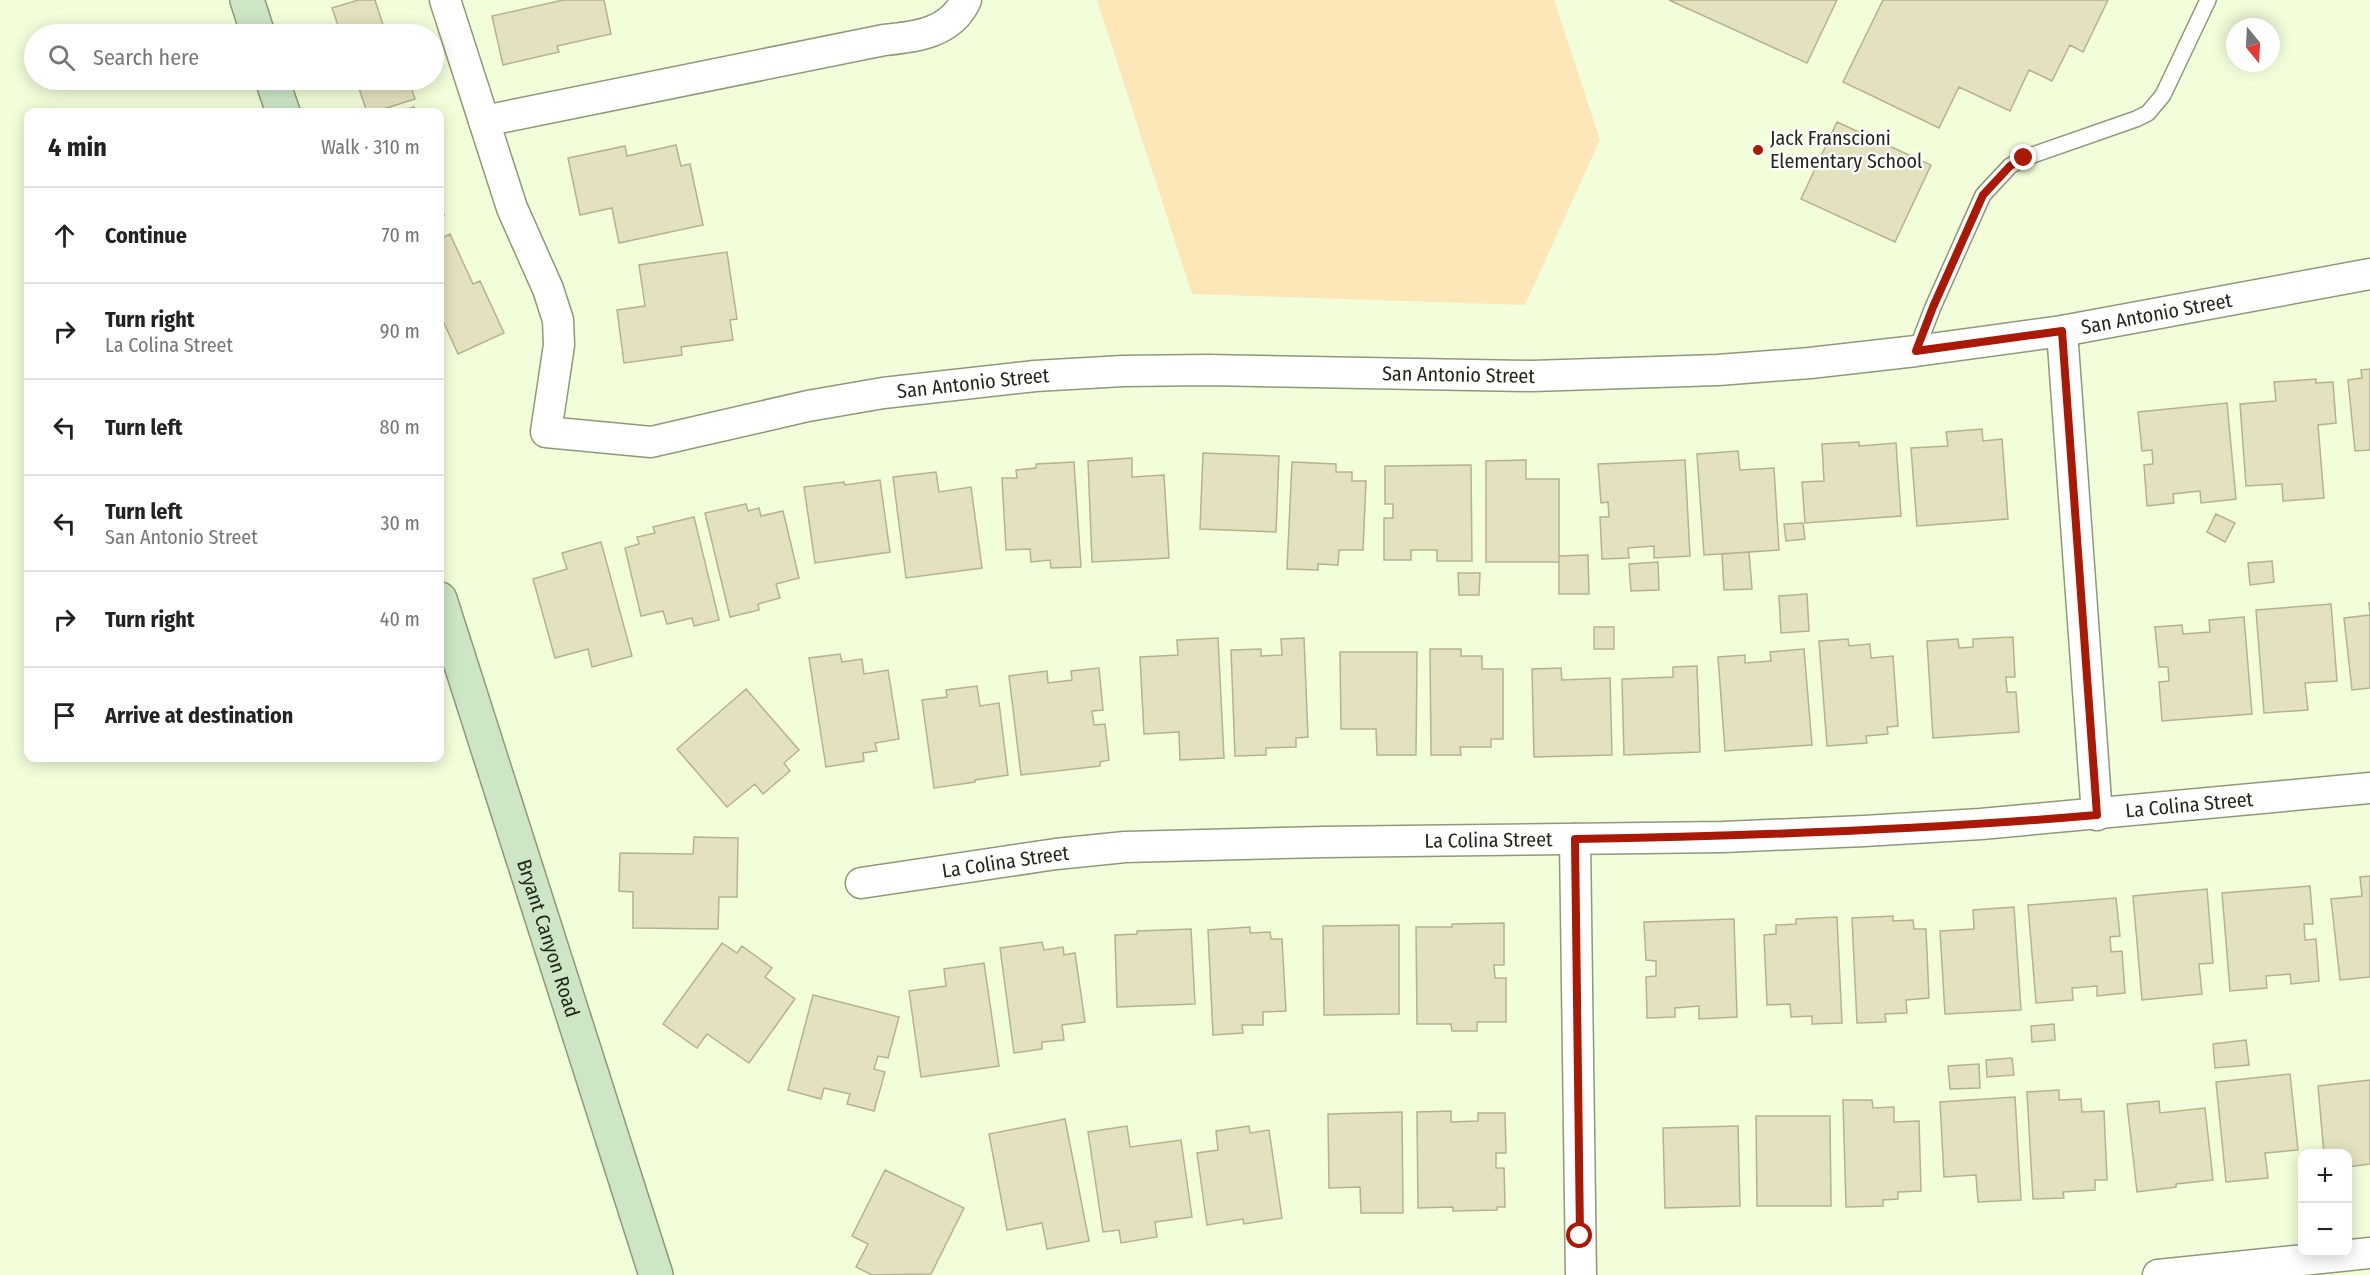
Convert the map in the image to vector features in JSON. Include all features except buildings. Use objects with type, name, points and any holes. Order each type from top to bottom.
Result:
[{"type":"street","points":[[247,0],[255,24]]},
{"type":"street","points":[[445,0],[484,121],[884,40],[922,35],[942,27],[953,19],[966,0]]},
{"type":"street","points":[[275,90],[282,108]]},
{"type":"street","name":"San Antonio Street","points":[[484,121],[512,208],[548,289],[558,320],[559,345],[546,432],[651,442],[808,406],[883,393],[1057,375],[1208,370],[1423,375],[1628,374],[1718,370],[1916,351],[2062,331],[2370,274]]},
{"type":"street","points":[[2062,331],[2097,815]]},
{"type":"street","name":"Bryant Canyon Road","points":[[444,612],[656,1275]]},
{"type":"street","name":"La Colina Street","points":[[861,883],[1056,854],[1125,847],[1301,842],[1723,837],[1981,825],[2370,788]]},
{"type":"street","points":[[1575,839],[1581,1275]]},
{"type":"street","points":[[2158,1275],[2370,1253]]},
{"type":"lane","points":[[1916,351],[1980,200],[1990,186],[2010,166],[2024,158],[2148,113],[2163,95],[2208,0]]},
{"type":"shaded area","points":[[1097,0],[1554,0],[1600,140],[1525,305],[1192,294]]},
{"type":"place","name":"Jack Franscioni Elementary School","points":[[1758,150]]},
{"type":"route","points":[[1580,1236],[1575,839],[1723,837],[1864,831],[1981,825],[2097,815],[2062,331],[1916,351],[1980,200],[1997,178],[2010,166],[2024,158]]}]
